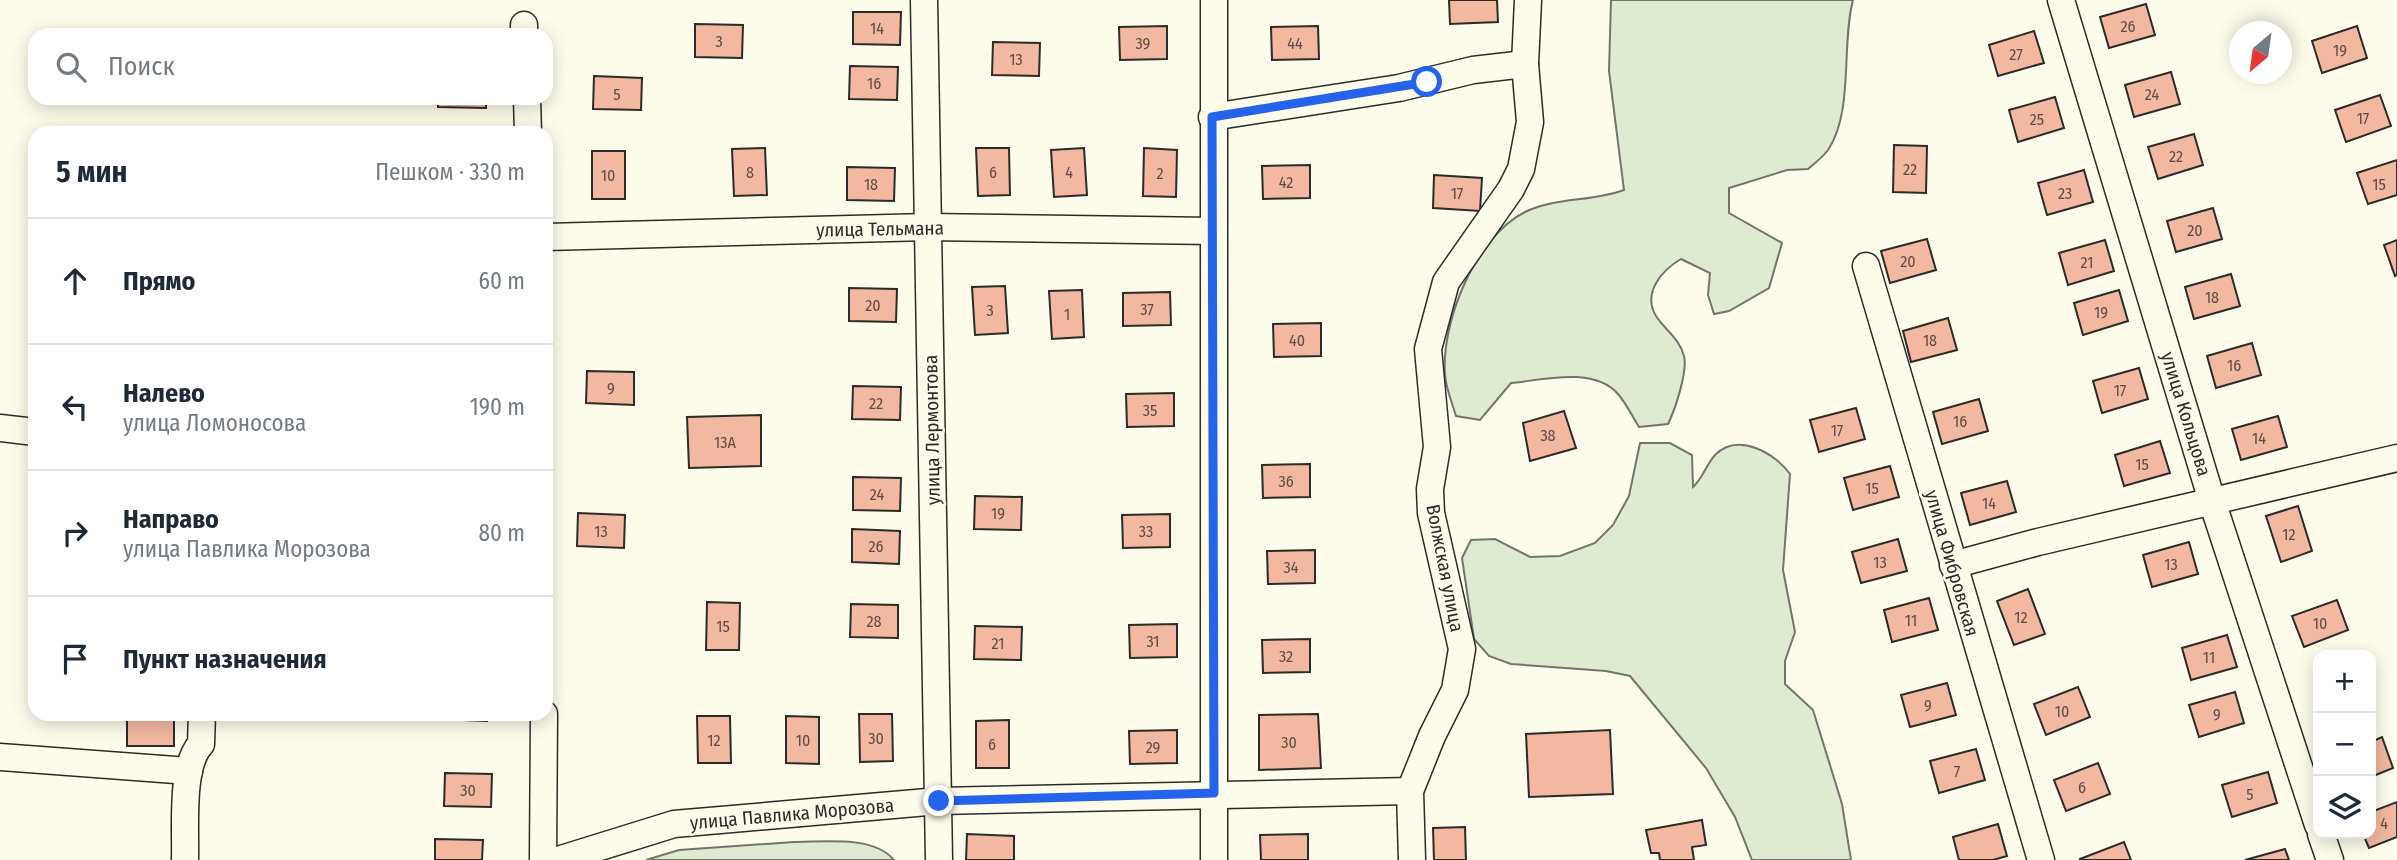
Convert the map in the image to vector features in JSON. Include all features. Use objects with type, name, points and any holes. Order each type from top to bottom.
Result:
[{"type":"street","name":"улица Лермонтова","points":[[924,0],[939,860]]},
{"type":"street","points":[[1214,0],[1214,860]]},
{"type":"street","name":"Волжская улица","points":[[1412,860],[1410,791],[1432,736],[1455,690],[1462,649],[1431,513],[1430,489],[1437,447],[1429,349],[1446,282],[1511,189],[1521,169],[1530,122],[1525,64],[1528,0]]},
{"type":"street","name":"улица Кольцова","points":[[2061,0],[2212,501],[2313,810]]},
{"type":"street","points":[[1212,117],[1399,88],[1473,70],[1525,64]]},
{"type":"street","points":[[527,105],[528,126]]},
{"type":"street","name":"улица Тельмана","points":[[553,237],[928,227],[1213,230]]},
{"type":"street","name":"улица Фибровская","points":[[1866,266],[2041,860]]},
{"type":"street","points":[[0,428],[28,431]]},
{"type":"street","points":[[1953,565],[2397,458]]},
{"type":"street","points":[[185,860],[189,771],[193,752],[201,744],[202,721]]},
{"type":"street","points":[[543,860],[544,721]]},
{"type":"street","points":[[0,757],[189,771]]},
{"type":"street","name":"улица Павлика Морозова","points":[[558,860],[674,824],[939,801],[1214,793],[1410,791]]},
{"type":"street","points":[[2323,839],[2330,860]]},
{"type":"green space","points":[[1611,0],[1853,0],[1844,97],[1836,134],[1826,153],[1808,169],[1787,170],[1729,188],[1729,213],[1782,243],[1769,288],[1729,311],[1714,314],[1708,295],[1710,273],[1681,259],[1667,269],[1656,283],[1651,299],[1652,307],[1679,345],[1685,363],[1680,390],[1668,424],[1639,427],[1621,398],[1608,385],[1582,377],[1511,383],[1480,420],[1456,416],[1445,375],[1449,331],[1465,283],[1491,241],[1507,224],[1537,207],[1624,190],[1609,71]]},
{"type":"green space","points":[[1640,443],[1670,443],[1692,455],[1693,487],[1715,455],[1734,445],[1745,445],[1766,453],[1790,474],[1783,570],[1795,632],[1785,661],[1785,684],[1813,710],[1842,804],[1851,860],[1752,860],[1735,817],[1706,768],[1630,676],[1606,671],[1511,664],[1489,656],[1474,639],[1462,558],[1471,540],[1495,539],[1530,557],[1560,556],[1595,543],[1613,525],[1629,496]]},
{"type":"green space","points":[[794,842],[861,843],[885,852],[894,860],[646,860],[679,850]]},
{"type":"building","points":[[1449,0],[1497,0],[1498,22],[1450,24]]},
{"type":"building","points":[[2146,4],[2155,35],[2109,48],[2100,17]]},
{"type":"building","points":[[853,12],[901,12],[900,45],[853,44]]},
{"type":"building","points":[[695,24],[743,25],[742,58],[695,57]]},
{"type":"building","points":[[1167,26],[1167,59],[1120,60],[1119,27]]},
{"type":"building","points":[[1318,26],[1319,59],[1272,60],[1271,27]]},
{"type":"building","points":[[2357,26],[2367,58],[2322,73],[2312,41]]},
{"type":"building","points":[[2034,31],[2044,63],[1998,76],[1989,45]]},
{"type":"building","points":[[993,42],[1040,43],[1039,76],[992,75]]},
{"type":"building","points":[[850,66],[898,67],[897,100],[849,99]]},
{"type":"building","points":[[2171,72],[2180,104],[2134,117],[2125,85]]},
{"type":"building","points":[[594,76],[642,78],[641,110],[593,109]]},
{"type":"building","points":[[2380,95],[2391,126],[2346,142],[2335,110]]},
{"type":"building","points":[[2055,97],[2064,128],[2018,142],[2009,110]]},
{"type":"building","points":[[438,105],[486,105],[486,108]]},
{"type":"building","points":[[2194,134],[2203,165],[2158,179],[2148,147]]},
{"type":"building","points":[[1894,145],[1927,146],[1926,193],[1893,192]]},
{"type":"building","points":[[765,148],[767,195],[734,196],[732,149]]},
{"type":"building","points":[[976,148],[1009,148],[1010,195],[978,196]]},
{"type":"building","points":[[1084,148],[1087,195],[1054,197],[1051,150]]},
{"type":"building","points":[[1144,148],[1177,150],[1176,197],[1143,196]]},
{"type":"building","points":[[592,151],[625,151],[625,199],[592,199]]},
{"type":"building","points":[[2397,160],[2397,195],[2368,204],[2357,173]]},
{"type":"building","points":[[1310,165],[1310,198],[1263,199],[1262,166]]},
{"type":"building","points":[[847,167],[895,168],[894,201],[847,200]]},
{"type":"building","points":[[2084,170],[2093,202],[2047,215],[2038,183]]},
{"type":"building","points":[[1434,175],[1482,178],[1480,211],[1433,208]]},
{"type":"building","points":[[2213,208],[2222,239],[2176,252],[2167,221]]},
{"type":"building","points":[[1927,239],[1936,270],[1890,283],[1881,251]]},
{"type":"building","points":[[2105,240],[2114,271],[2068,285],[2059,253]]},
{"type":"building","points":[[2397,240],[2397,275],[2395,276],[2384,245]]},
{"type":"building","points":[[2231,274],[2240,306],[2194,319],[2185,287]]},
{"type":"building","points":[[1005,286],[1008,333],[975,335],[972,287]]},
{"type":"building","points":[[849,288],[897,289],[896,322],[849,321]]},
{"type":"building","points":[[1082,290],[1084,337],[1052,339],[1049,291]]},
{"type":"building","points":[[2119,290],[2128,321],[2083,335],[2074,303]]},
{"type":"building","points":[[1170,292],[1171,325],[1123,326],[1123,293]]},
{"type":"building","points":[[1948,318],[1957,350],[1911,362],[1903,331]]},
{"type":"building","points":[[1321,323],[1321,356],[1274,357],[1273,324]]},
{"type":"building","points":[[2252,343],[2261,375],[2216,388],[2207,356]]},
{"type":"building","points":[[2139,368],[2148,399],[2102,413],[2093,381]]},
{"type":"building","points":[[587,371],[634,372],[634,405],[586,403]]},
{"type":"building","points":[[853,386],[901,387],[900,420],[852,419]]},
{"type":"building","points":[[1174,393],[1174,426],[1127,427],[1126,394]]},
{"type":"building","points":[[1979,399],[1988,431],[1942,444],[1933,412]]},
{"type":"building","points":[[1856,408],[1865,439],[1819,452],[1810,420]]},
{"type":"building","points":[[1564,411],[1576,448],[1530,461],[1523,423]]},
{"type":"building","points":[[761,415],[761,466],[689,468],[687,417]]},
{"type":"building","points":[[2278,416],[2287,447],[2241,460],[2232,429]]},
{"type":"building","points":[[2160,441],[2170,473],[2124,486],[2115,455]]},
{"type":"building","points":[[1310,464],[1310,497],[1263,498],[1262,465]]},
{"type":"building","points":[[1890,466],[1899,497],[1853,510],[1844,478]]},
{"type":"building","points":[[853,477],[901,478],[900,511],[853,510]]},
{"type":"building","points":[[2007,481],[2016,512],[1970,525],[1961,493]]},
{"type":"building","points":[[975,496],[1022,497],[1021,530],[974,529]]},
{"type":"building","points":[[2298,506],[2312,551],[2281,562],[2266,516]]},
{"type":"building","points":[[578,513],[625,515],[624,548],[577,546]]},
{"type":"building","points":[[1170,514],[1170,547],[1123,548],[1122,515]]},
{"type":"building","points":[[852,529],[900,531],[899,564],[852,562]]},
{"type":"building","points":[[1898,539],[1907,571],[1861,583],[1852,552]]},
{"type":"building","points":[[2189,542],[2198,574],[2152,587],[2143,555]]},
{"type":"building","points":[[1315,550],[1315,583],[1268,584],[1267,551]]},
{"type":"building","points":[[2028,589],[2045,634],[2014,645],[1997,601]]},
{"type":"building","points":[[1929,598],[1938,630],[1892,642],[1884,610]]},
{"type":"building","points":[[2337,600],[2348,630],[2304,647],[2292,616]]},
{"type":"building","points":[[707,602],[740,603],[739,650],[706,650]]},
{"type":"building","points":[[851,604],[898,605],[898,638],[850,637]]},
{"type":"building","points":[[1177,624],[1177,657],[1130,658],[1129,625]]},
{"type":"building","points":[[975,626],[1022,627],[1021,660],[974,659]]},
{"type":"building","points":[[2227,635],[2237,667],[2191,680],[2182,648]]},
{"type":"building","points":[[1310,639],[1310,672],[1263,673],[1262,640]]},
{"type":"building","points":[[1947,683],[1956,715],[1910,727],[1901,695]]},
{"type":"building","points":[[2078,687],[2090,717],[2046,735],[2034,704]]},
{"type":"building","points":[[2235,692],[2244,723],[2199,737],[2189,705]]},
{"type":"building","points":[[859,714],[892,714],[893,761],[860,762]]},
{"type":"building","points":[[1318,714],[1321,768],[1259,770],[1259,715]]},
{"type":"building","points":[[697,716],[730,716],[731,763],[698,763]]},
{"type":"building","points":[[786,716],[819,717],[819,764],[786,763]]},
{"type":"building","points":[[1009,720],[1009,768],[976,768],[976,721]]},
{"type":"building","points":[[127,721],[174,721],[174,746],[127,746]]},
{"type":"building","points":[[1177,730],[1177,763],[1130,764],[1129,731]]},
{"type":"building","points":[[1610,730],[1613,794],[1529,797],[1526,734]]},
{"type":"building","points":[[2382,737],[2393,768],[2376,775],[2376,740]]},
{"type":"building","points":[[1976,749],[1985,780],[1939,793],[1930,761]]},
{"type":"building","points":[[2098,763],[2110,794],[2066,811],[2054,780]]},
{"type":"building","points":[[2268,772],[2277,803],[2232,817],[2222,785]]},
{"type":"building","points":[[445,773],[492,774],[491,807],[444,806]]},
{"type":"building","points":[[2397,802],[2397,837],[2369,848],[2365,839],[2376,839],[2376,810]]},
{"type":"building","points":[[1702,820],[1706,845],[1692,847],[1694,860],[1660,860],[1659,853],[1651,853],[1646,830]]},
{"type":"building","points":[[1998,824],[2007,856],[1993,860],[1959,860],[1953,837]]},
{"type":"building","points":[[1465,827],[1466,860],[1434,860],[1433,828]]},
{"type":"building","points":[[967,834],[1014,836],[1014,860],[966,860]]},
{"type":"building","points":[[1308,834],[1308,860],[1261,860],[1260,835]]},
{"type":"building","points":[[435,839],[483,840],[482,860],[435,860]]},
{"type":"building","points":[[2124,842],[2131,860],[2080,860],[2080,859]]},
{"type":"building","points":[[2285,849],[2289,860],[2245,860]]},
{"type":"route","points":[[939,801],[1214,793],[1212,117],[1427,82]]}]
